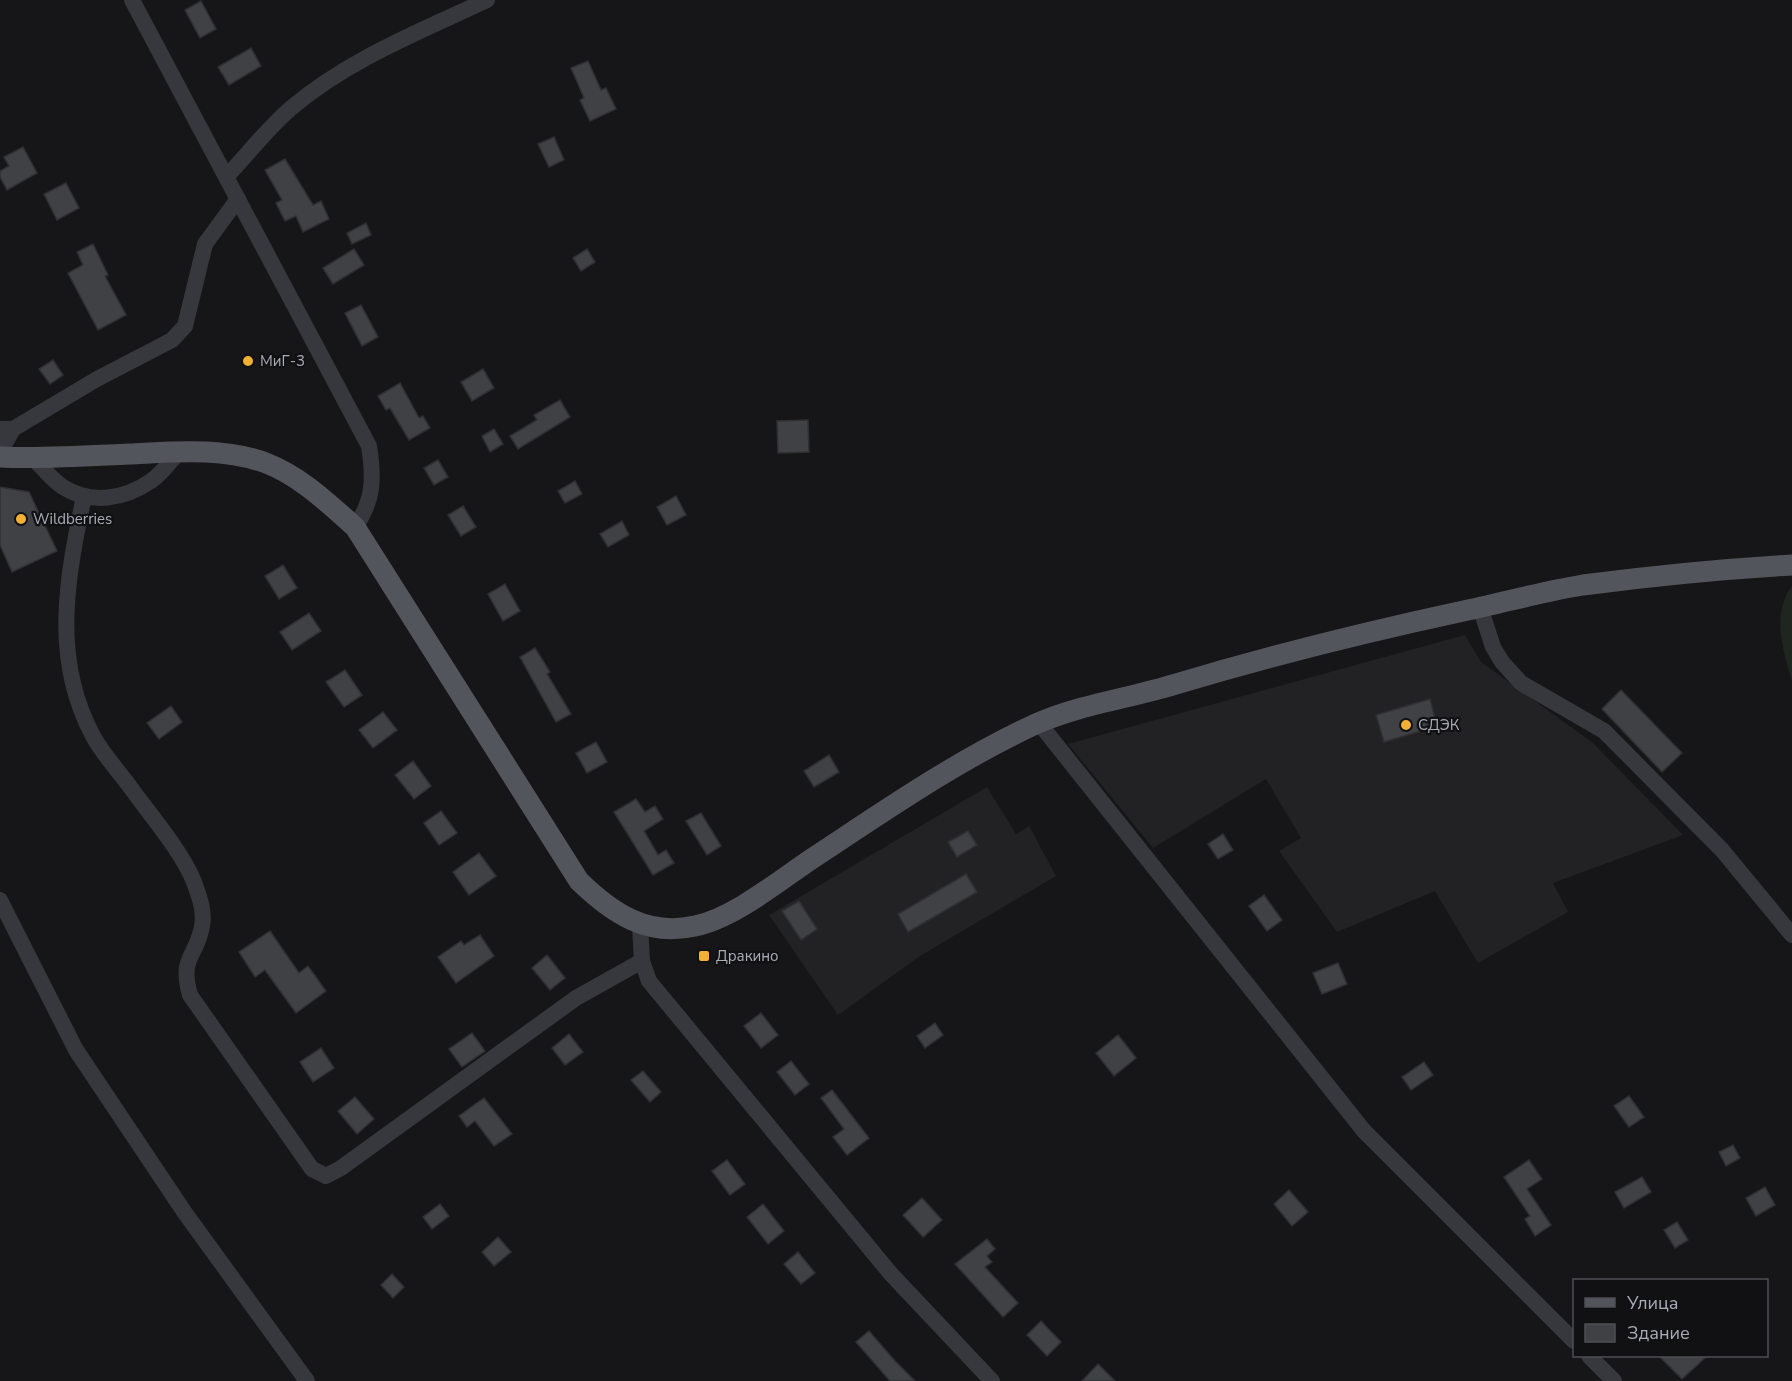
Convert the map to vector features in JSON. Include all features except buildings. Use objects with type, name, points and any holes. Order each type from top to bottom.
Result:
[{"type":"main road","points":[[0,455],[33,458],[180,451],[233,455],[266,463],[302,483],[354,527],[579,881],[604,905],[640,926],[675,929],[710,922],[740,905],[904,798],[1039,723],[1071,711],[1171,686],[1268,656],[1584,585],[1792,565]]},
{"type":"street","points":[[132,0],[369,446],[374,475],[372,493],[365,513],[354,527]]},
{"type":"street","points":[[227,176],[289,110],[319,87],[368,57],[487,0]]},
{"type":"street","points":[[0,455],[7,429],[172,340],[185,326],[205,244],[238,199]]},
{"type":"street","points":[[33,458],[63,487],[84,496],[106,499],[131,492],[153,480],[180,451]]},
{"type":"street","points":[[84,496],[71,559],[65,623],[72,686],[93,737],[163,832],[192,879],[203,909],[202,927],[189,956],[185,978],[190,995],[312,1169],[326,1176],[341,1168],[576,998],[642,961]]},
{"type":"street","points":[[1480,607],[1493,647],[1502,662],[1521,683],[1604,731],[1722,850],[1792,935]]},
{"type":"street","points":[[1039,723],[1364,1131],[1573,1339]]},
{"type":"street","points":[[0,900],[76,1050],[185,1214],[307,1381]]},
{"type":"street","points":[[640,926],[642,961],[649,981],[891,1274],[992,1381]]},
{"type":"street","points":[[1590,1357],[1614,1381]]},
{"type":"shaded area","points":[[1792,586],[1792,681],[1785,657],[1780,620],[1782,608]]},
{"type":"shaded area","points":[[1465,635],[1481,662],[1593,743],[1683,835],[1553,883],[1568,912],[1478,963],[1435,891],[1337,932],[1279,851],[1301,838],[1266,779],[1153,848],[1068,744]]},
{"type":"shaded area","points":[[987,787],[1016,834],[1029,826],[1056,876],[920,956],[838,1015],[769,915]]},
{"type":"place","name":"МиГ-3","points":[[248,361]]},
{"type":"place","name":"Wildberries","points":[[21,519]]},
{"type":"place","name":"СДЭК","points":[[1406,725]]},
{"type":"place","name":"Дракино","points":[[704,956]]}]
